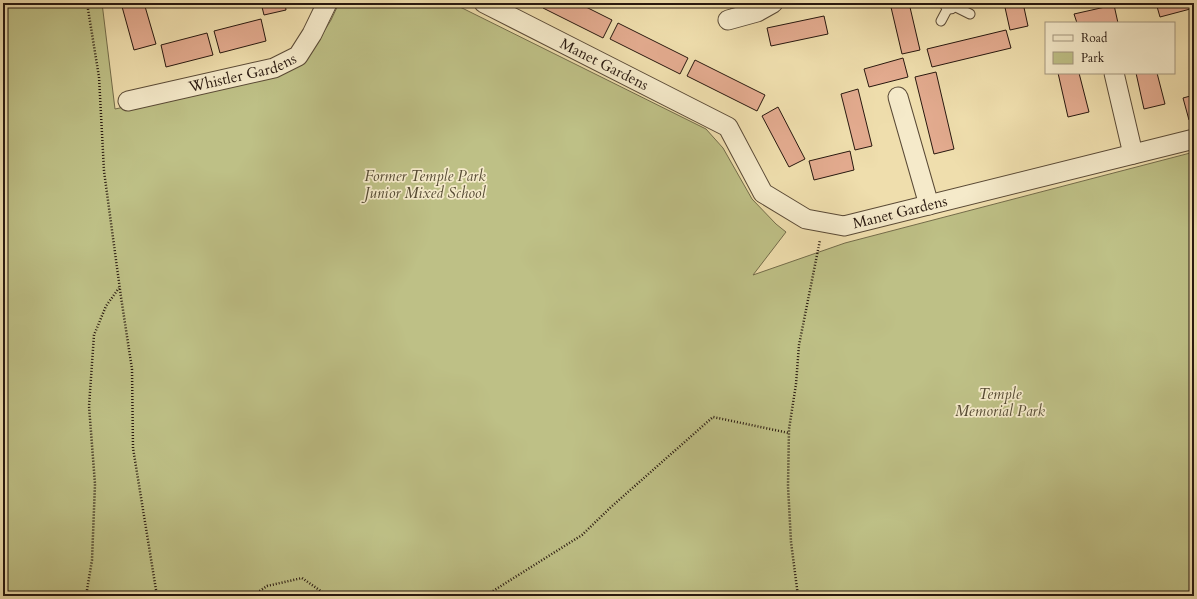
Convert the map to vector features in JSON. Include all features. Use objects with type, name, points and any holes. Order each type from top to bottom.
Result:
[{"type":"street","name":"Whistler Gardens","points":[[128,101],[274,68],[298,56],[312,34],[327,3]]},
{"type":"street","name":"Manet Gardens","points":[[484,3],[508,8],[728,127],[763,193],[806,219],[844,226],[1194,139]]},
{"type":"street","points":[[728,20],[757,12],[773,3]]},
{"type":"street","points":[[1114,74],[1133,154]]},
{"type":"street","points":[[898,97],[929,205]]},
{"type":"lane","points":[[941,22],[950,4],[970,14]]},
{"type":"path","points":[[87,3],[99,77],[104,171],[132,369],[133,448],[157,596]]},
{"type":"path","points":[[798,596],[791,542],[788,486],[789,433],[796,384],[799,345],[818,248],[825,222]]},
{"type":"path","points":[[86,596],[92,560],[95,484],[89,406],[94,335],[106,306],[120,288]]},
{"type":"path","points":[[482,596],[493,591],[582,535],[611,507],[713,416],[789,433]]},
{"type":"path","points":[[252,596],[267,586],[302,578],[328,596]]},
{"type":"path","points":[[492,596],[527,596]]},
{"type":"green space","name":"Temple Memorial Park","points":[[3,3],[102,3],[115,109],[272,76],[310,54],[331,20],[339,3],[452,3],[706,129],[723,148],[752,199],[776,224],[786,232],[753,275],[845,243],[1194,152],[1194,596],[3,596]]},
{"type":"building","points":[[121,3],[144,3],[156,44],[134,50]]},
{"type":"building","points":[[261,3],[285,3],[286,10],[264,15]]},
{"type":"building","points":[[546,3],[578,3],[612,20],[603,38],[543,8]]},
{"type":"building","points":[[729,3],[748,3],[748,4],[730,8]]},
{"type":"building","points":[[830,3],[844,3],[831,6]]},
{"type":"building","points":[[890,3],[909,3],[920,50],[902,54]]},
{"type":"building","points":[[1004,3],[1023,3],[1028,26],[1010,30]]},
{"type":"building","points":[[1127,3],[1143,3],[1128,7]]},
{"type":"building","points":[[1156,3],[1194,3],[1194,8],[1160,17]]},
{"type":"building","points":[[1114,5],[1118,22],[1077,22],[1074,14]]},
{"type":"building","points":[[824,16],[828,34],[771,46],[767,28]]},
{"type":"building","points":[[261,19],[266,41],[220,53],[214,31]]},
{"type":"building","points":[[618,23],[688,58],[680,74],[610,39]]},
{"type":"building","points":[[1006,30],[1011,48],[932,67],[927,49]]},
{"type":"building","points":[[207,33],[213,55],[166,67],[161,45]]},
{"type":"building","points":[[903,58],[908,77],[869,87],[864,69]]},
{"type":"building","points":[[695,60],[765,95],[757,111],[687,76]]},
{"type":"building","points":[[936,72],[954,149],[934,154],[915,77]]},
{"type":"building","points":[[1058,74],[1079,74],[1089,112],[1068,117]]},
{"type":"building","points":[[1136,74],[1157,74],[1165,104],[1144,109]]},
{"type":"building","points":[[858,89],[872,146],[855,150],[841,94]]},
{"type":"building","points":[[1194,95],[1194,118],[1189,120],[1183,98]]},
{"type":"building","points":[[778,107],[805,159],[789,167],[762,116]]},
{"type":"building","points":[[850,151],[854,170],[814,180],[809,161]]},
{"type":"park label","name":"Former Temple Park Junior Mixed School","points":[[425,184]]}]
